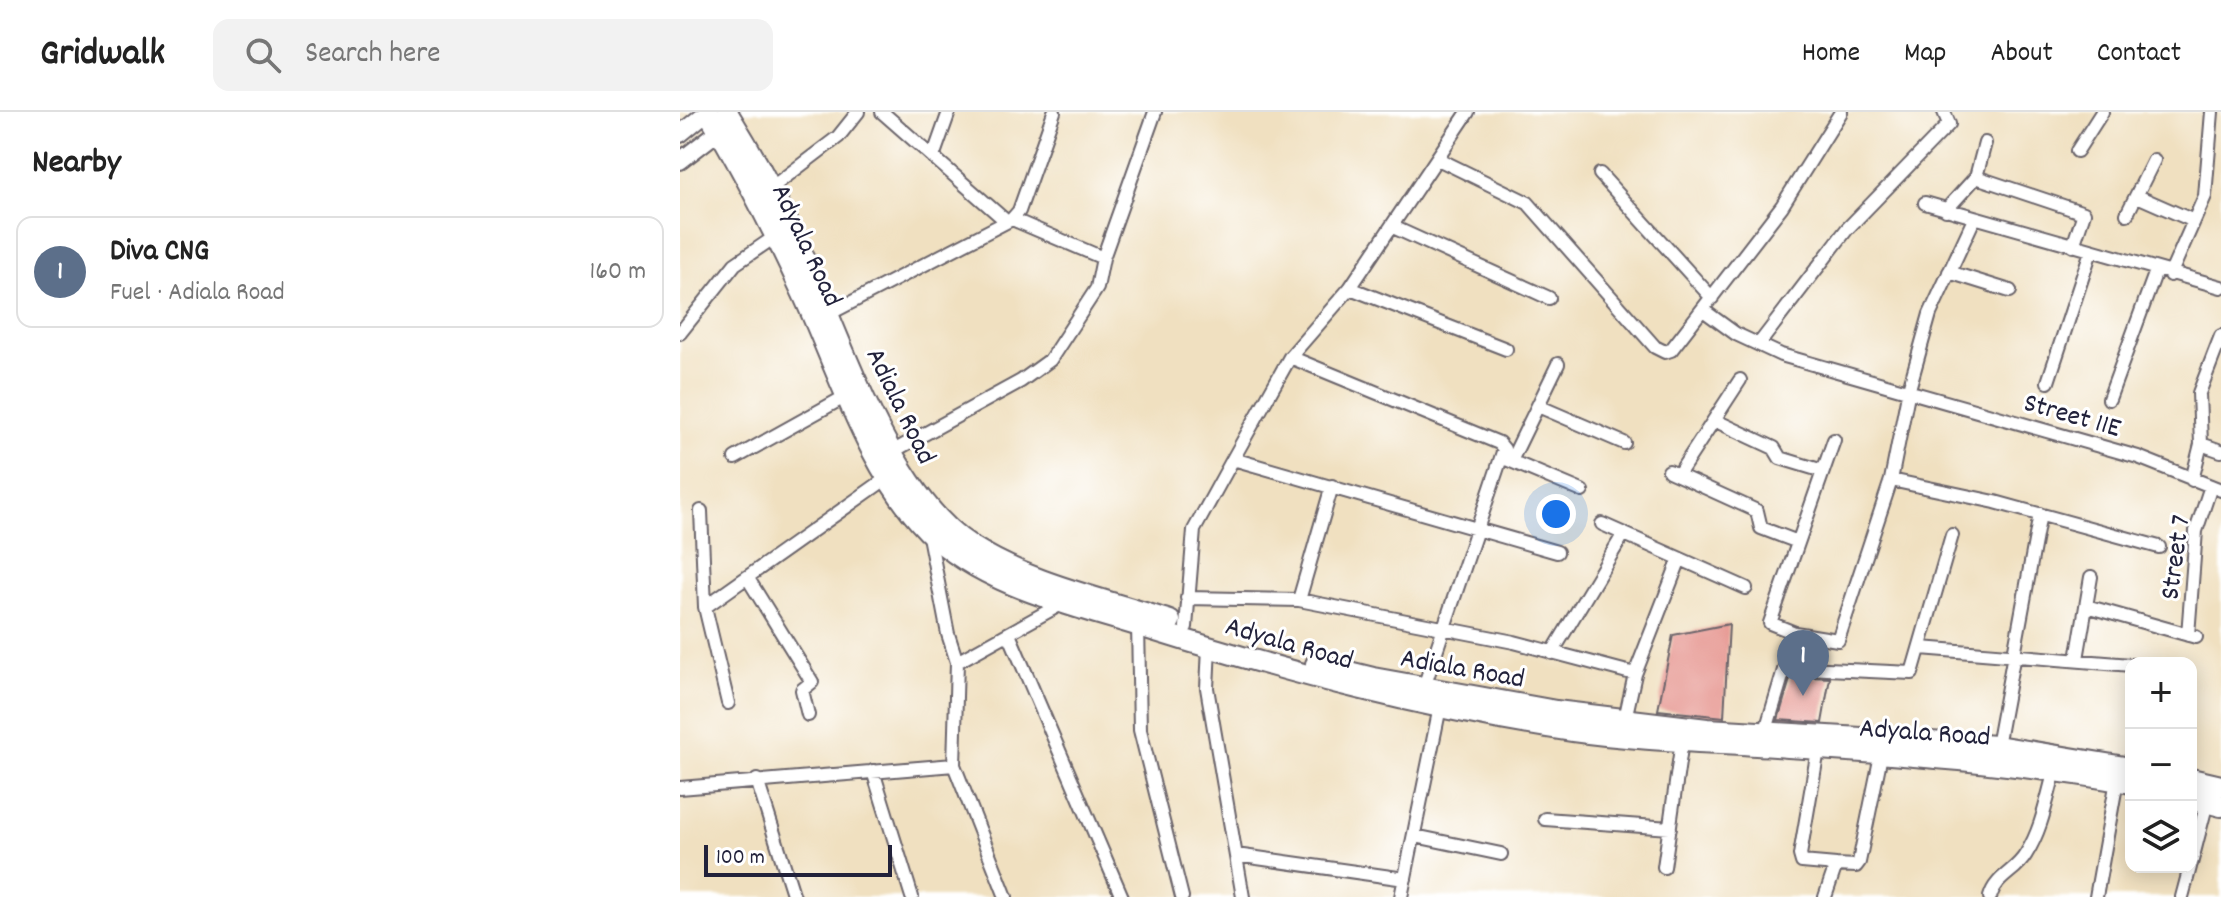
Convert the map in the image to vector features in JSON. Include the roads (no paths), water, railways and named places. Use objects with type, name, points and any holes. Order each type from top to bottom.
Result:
[{"type":"main road","name":"Adyala Road","points":[[708,112],[726,121],[776,236],[822,318],[848,395],[887,463],[928,530],[989,574],[1064,603],[1389,698],[1576,731],[2125,777]]},
{"type":"main road","name":"Adiala Road","points":[[726,121],[771,188],[822,318],[887,463],[939,522],[972,547],[1015,569],[1186,627],[1279,654],[1424,687],[1556,711],[1707,729],[1766,730],[1997,746],[2125,777]]},
{"type":"street","points":[[680,134],[708,112]]},
{"type":"street","points":[[771,188],[838,137],[858,112]]},
{"type":"street","points":[[882,112],[1009,220],[1103,258]]},
{"type":"street","points":[[933,157],[949,112]]},
{"type":"street","points":[[822,318],[1009,220],[1019,211],[1054,112]]},
{"type":"street","points":[[705,607],[747,577],[887,463],[1050,360],[1097,288],[1103,258],[1155,112]]},
{"type":"street","points":[[1186,627],[1194,530],[1290,357],[1350,288],[1468,112]]},
{"type":"street","points":[[1438,159],[1528,203],[1655,347],[1671,350],[1782,206],[1841,112]]},
{"type":"street","points":[[1759,344],[1847,229],[1949,124],[1944,112]]},
{"type":"street","points":[[2077,151],[2102,112]]},
{"type":"street","points":[[2170,275],[2205,196],[2212,112]]},
{"type":"street","points":[[680,161],[726,121]]},
{"type":"street","points":[[1946,210],[1976,177],[1985,143]]},
{"type":"street","points":[[2127,214],[2154,160]]},
{"type":"street","points":[[1600,174],[1712,298]]},
{"type":"street","points":[[1976,177],[2084,213],[2073,246]]},
{"type":"street","points":[[2137,196],[2194,221]]},
{"type":"street","points":[[1925,203],[2221,287]]},
{"type":"street","points":[[1834,440],[1770,623],[1795,633],[1838,640],[1891,480],[1909,389],[1930,314],[1974,219]]},
{"type":"street","points":[[1393,227],[1549,298]]},
{"type":"street","points":[[680,333],[735,264],[776,236]]},
{"type":"street","points":[[2048,382],[2091,251]]},
{"type":"street","points":[[2109,399],[2156,271]]},
{"type":"street","points":[[1949,272],[2010,291]]},
{"type":"street","points":[[1350,288],[1506,349]]},
{"type":"street","name":"Street 11E","points":[[1703,310],[1781,355],[1909,389],[2138,457],[2216,488]]},
{"type":"street","points":[[2192,480],[2201,444],[2198,400],[2221,336]]},
{"type":"street","points":[[1290,357],[1499,443],[1507,460]]},
{"type":"street","points":[[1424,687],[1479,526],[1507,460],[1558,364]]},
{"type":"street","points":[[1740,380],[1673,473],[1757,511],[1761,528],[1798,542]]},
{"type":"street","points":[[735,458],[848,395]]},
{"type":"street","points":[[1538,406],[1624,443]]},
{"type":"street","points":[[1714,420],[1774,448],[1780,458],[1823,471]]},
{"type":"street","points":[[2201,444],[2221,451]]},
{"type":"street","points":[[1233,459],[1479,526],[1557,552]]},
{"type":"street","points":[[1507,460],[1582,491]]},
{"type":"street","points":[[1891,480],[2040,514],[2159,547]]},
{"type":"street","points":[[1299,600],[1332,486]]},
{"type":"street","name":"Street 7","points":[[2086,606],[2192,636],[2196,531],[2216,488]]},
{"type":"street","points":[[701,511],[705,607],[728,703]]},
{"type":"street","points":[[1997,746],[2040,514]]},
{"type":"street","points":[[1602,524],[1679,561],[1746,588]]},
{"type":"street","points":[[928,530],[948,634],[957,662],[954,765],[1006,897]]},
{"type":"street","points":[[1552,653],[1623,535]]},
{"type":"street","points":[[1785,667],[1908,674],[1914,670],[1952,535]]},
{"type":"street","points":[[1625,719],[1635,674],[1679,561]]},
{"type":"street","points":[[747,577],[812,682],[802,690],[808,715]]},
{"type":"street","points":[[2077,659],[2091,577]]},
{"type":"street","points":[[1187,598],[1299,600],[1445,629],[1635,674]]},
{"type":"street","points":[[957,662],[1064,603]]},
{"type":"street","points":[[1138,625],[1140,730],[1182,897]]},
{"type":"street","points":[[1766,730],[1795,633]]},
{"type":"street","points":[[1009,634],[1122,897]]},
{"type":"street","points":[[1209,647],[1207,688],[1243,897]]},
{"type":"street","points":[[1921,648],[2125,664]]},
{"type":"street","points":[[1401,897],[1440,707]]},
{"type":"street","points":[[1664,867],[1682,741]]},
{"type":"street","points":[[1818,750],[1800,855],[1802,862],[1807,864],[1856,866],[1859,862],[1881,755]]},
{"type":"street","points":[[680,788],[954,765]]},
{"type":"street","points":[[1990,897],[1999,879],[2024,858],[2030,847],[2055,770]]},
{"type":"street","points":[[873,771],[912,897]]},
{"type":"street","points":[[757,780],[794,897]]},
{"type":"street","points":[[2096,897],[2125,781]]},
{"type":"street","points":[[2197,844],[2210,798]]},
{"type":"street","points":[[1545,819],[1670,828]]},
{"type":"street","points":[[1415,836],[1501,854]]},
{"type":"street","points":[[1236,855],[1405,879]]},
{"type":"street","points":[[1825,897],[1836,865]]},
{"type":"street","points":[[2182,897],[2189,873]]},
{"type":"place","name":"Diva CNG","points":[[1803,696]]}]
